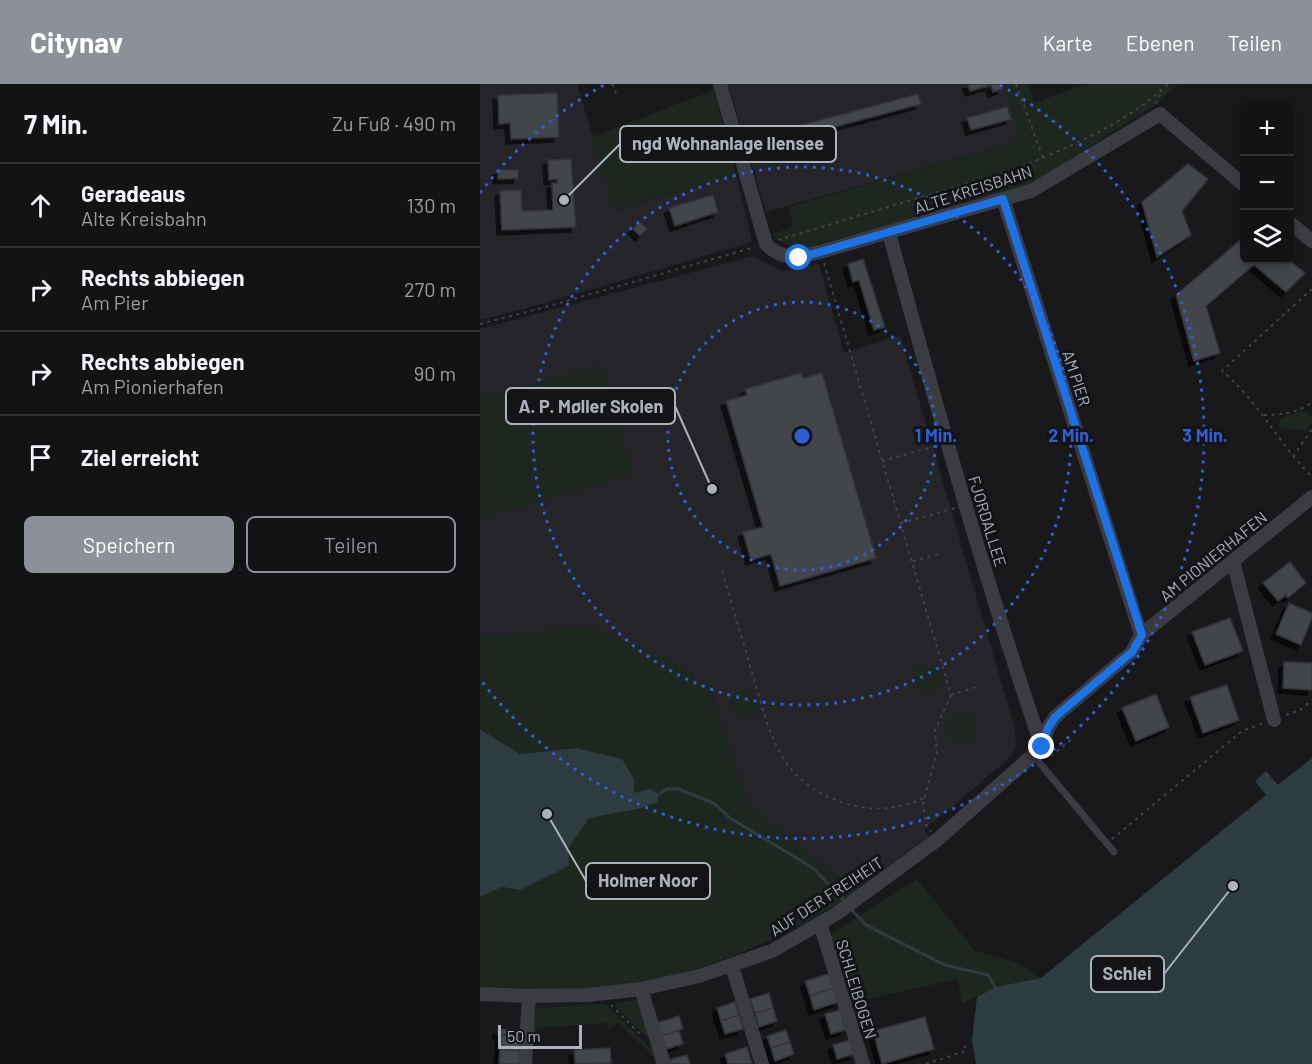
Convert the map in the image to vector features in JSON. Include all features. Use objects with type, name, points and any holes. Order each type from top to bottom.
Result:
[{"type":"street","points":[[720,84],[766,244]]},
{"type":"street","name":"ALTE KREISBAHN","points":[[766,244],[783,256],[799,258],[1031,191],[1160,114],[1240,181]]},
{"type":"street","name":"AM PIER","points":[[1003,199],[1142,635]]},
{"type":"street","points":[[1294,226],[1312,242]]},
{"type":"street","name":"FJORDALLEE","points":[[888,233],[1037,751]]},
{"type":"street","name":"AM PIONIERHAFEN","points":[[1037,751],[1055,717],[1132,652],[1142,635],[1312,496]]},
{"type":"street","points":[[1233,561],[1274,720]]},
{"type":"street","name":"AUF DER FREIHEIT","points":[[480,994],[588,995],[641,989],[732,966],[772,951],[863,896],[937,840],[1037,751]]},
{"type":"street","name":"SCHLEIBOGEN","points":[[820,923],[863,1064]]},
{"type":"street","points":[[732,966],[762,1064]]},
{"type":"street","points":[[641,989],[664,1064]]},
{"type":"street","points":[[525,1064],[529,996]]},
{"type":"lane","points":[[1037,751],[1114,852]]},
{"type":"path","points":[[612,84],[618,98]]},
{"type":"path","points":[[1016,84],[1043,158]]},
{"type":"path","points":[[480,324],[766,244],[1015,169],[1087,137],[1138,108],[1168,84]]},
{"type":"path","points":[[820,252],[951,695],[935,730],[937,753],[924,798],[923,809],[926,825],[937,840]]},
{"type":"path","points":[[1312,290],[1222,371],[1248,395],[1293,457],[1312,477]]},
{"type":"path","points":[[660,403],[669,399]]},
{"type":"path","points":[[1264,415],[1282,415],[1303,409],[1312,402]]},
{"type":"path","points":[[1293,457],[1312,429]]},
{"type":"path","points":[[882,461],[947,443]]},
{"type":"path","points":[[901,524],[966,505]]},
{"type":"path","points":[[912,562],[939,554]]},
{"type":"path","points":[[722,571],[771,735],[789,766],[802,781],[823,795],[856,807],[890,808],[924,798]]},
{"type":"path","points":[[951,695],[979,686]]},
{"type":"path","points":[[1107,844],[1242,731],[1300,710],[1312,700]]},
{"type":"path","points":[[607,1001],[643,1037]]},
{"type":"path","points":[[926,1064],[966,1051],[964,1044]]},
{"type":"shaded area","points":[[480,84],[577,84],[615,211],[736,175],[752,242],[480,320]]},
{"type":"shaded area","points":[[728,84],[1005,84],[1019,141],[766,212]]},
{"type":"shaded area","points":[[1005,84],[1028,84],[1034,103],[1086,84],[1178,84],[1156,104],[1028,186],[806,248],[788,245],[772,234],[793,227],[789,207],[1018,141]]},
{"type":"shaded area","points":[[714,90],[736,175],[614,211],[592,137]]},
{"type":"shaded area","points":[[753,256],[782,271],[819,264],[844,353],[900,335],[1015,729],[1016,746],[1011,757],[924,830],[929,837],[857,892],[748,805],[710,688],[480,637],[480,329]]},
{"type":"shaded area","points":[[601,365],[633,475],[480,519],[480,399]]},
{"type":"shaded area","points":[[1306,412],[1312,416],[1306,432],[1279,426],[1283,418]]},
{"type":"shaded area","points":[[589,626],[670,659],[710,688],[748,805],[857,892],[817,916],[754,947],[711,964],[660,979],[613,988],[480,991],[480,897],[502,887],[520,890],[568,849],[588,818],[638,809],[634,793],[576,748],[520,754],[480,729],[480,637]]},
{"type":"shaded area","points":[[928,662],[939,666],[943,677],[939,688],[928,692],[917,688],[913,677],[917,666]]},
{"type":"shaded area","points":[[745,689],[756,693],[760,704],[756,715],[745,719],[734,715],[730,704],[734,693]]},
{"type":"shaded area","points":[[962,713],[973,717],[977,728],[973,739],[962,743],[951,739],[947,728],[951,717]]},
{"type":"shaded area","points":[[480,729],[520,754],[576,748],[622,759],[634,779],[634,793],[650,789],[659,794],[657,802],[638,809],[589,818],[568,849],[569,866],[520,890],[502,887],[480,897]]},
{"type":"shaded area","points":[[1312,758],[1312,1064],[976,1064],[972,1040],[977,997],[995,987],[1041,978],[1266,795],[1255,781],[1266,771],[1278,785]]},
{"type":"shaded area","points":[[917,879],[975,951],[1016,962],[1041,978],[995,987],[962,1004],[958,979],[854,1002],[829,935]]},
{"type":"shaded area","points":[[640,1000],[650,1037],[648,1038],[615,1006],[617,1003]]},
{"type":"shaded area","points":[[605,1004],[656,1054],[659,1064],[655,1064],[653,1056],[618,1022],[608,1031],[607,1023],[537,1028],[536,1037],[533,1035],[536,1008]]},
{"type":"building","points":[[968,84],[1000,84],[1002,89],[993,92],[991,85],[970,91]]},
{"type":"building","points":[[557,93],[559,137],[511,139],[510,123],[499,124],[498,95]]},
{"type":"building","points":[[918,94],[921,104],[797,137],[794,127]]},
{"type":"building","points":[[1007,107],[1011,119],[971,130],[967,118]]},
{"type":"building","points":[[571,159],[576,227],[502,230],[500,191],[521,190],[522,211],[553,210],[552,183],[557,183],[557,179],[549,180],[548,160]]},
{"type":"building","points":[[1188,164],[1208,179],[1182,211],[1191,235],[1157,257],[1142,202]]},
{"type":"building","points":[[498,170],[518,170],[518,178],[498,179]]},
{"type":"building","points":[[713,195],[718,212],[675,226],[669,208]]},
{"type":"building","points":[[640,222],[647,229],[640,236],[633,229]]},
{"type":"building","points":[[1240,240],[1240,264],[1294,264],[1305,273],[1286,292],[1254,265],[1206,306],[1220,353],[1194,361],[1176,295]]},
{"type":"building","points":[[863,259],[885,327],[874,330],[859,280],[853,282],[848,264]]},
{"type":"building","points":[[801,373],[803,378],[822,373],[876,558],[780,586],[771,554],[751,560],[743,532],[763,527],[726,401],[747,395],[745,389]]},
{"type":"building","points":[[1290,562],[1306,583],[1288,598],[1286,595],[1278,601],[1263,583]]},
{"type":"building","points":[[1289,603],[1312,613],[1301,645],[1276,634]]},
{"type":"building","points":[[1230,618],[1243,651],[1205,665],[1192,632]]},
{"type":"building","points":[[1284,662],[1312,663],[1312,690],[1283,688]]},
{"type":"building","points":[[1227,685],[1239,720],[1203,733],[1190,697]]},
{"type":"building","points":[[1156,694],[1169,727],[1136,741],[1122,708]]},
{"type":"building","points":[[829,974],[833,988],[810,996],[805,981]]},
{"type":"building","points":[[833,988],[838,1002],[814,1010],[810,996]]},
{"type":"building","points":[[769,993],[773,1008],[755,1013],[750,999]]},
{"type":"building","points":[[735,1002],[739,1015],[721,1021],[717,1008]]},
{"type":"building","points":[[773,1008],[777,1021],[759,1027],[755,1013]]},
{"type":"building","points":[[840,1010],[845,1030],[831,1034],[825,1014]]},
{"type":"building","points":[[739,1015],[743,1029],[725,1034],[721,1021]]},
{"type":"building","points":[[679,1016],[683,1029],[661,1036],[657,1023]]},
{"type":"building","points":[[925,1017],[934,1049],[882,1064],[873,1031]]},
{"type":"building","points":[[498,1029],[509,1030],[509,1035],[498,1035]]},
{"type":"building","points":[[679,1030],[683,1044],[666,1049],[661,1036]]},
{"type":"building","points":[[786,1030],[790,1042],[771,1048],[767,1036]]},
{"type":"building","points":[[501,1035],[521,1036],[520,1051],[500,1049]]},
{"type":"building","points":[[850,1040],[855,1054],[837,1059],[833,1045]]},
{"type":"building","points":[[790,1042],[794,1054],[775,1061],[771,1048]]},
{"type":"building","points":[[747,1047],[752,1064],[728,1064],[725,1054]]},
{"type":"building","points":[[610,1048],[611,1063],[575,1064],[574,1050]]},
{"type":"building","points":[[500,1049],[520,1051],[519,1064],[499,1064]]},
{"type":"building","points":[[687,1055],[690,1064],[670,1064],[669,1060]]},
{"type":"waterway","points":[[659,794],[667,789],[679,789],[715,804],[730,818],[813,868],[846,903]]},
{"type":"waterway","points":[[850,908],[866,925],[945,965],[988,975],[995,987]]},
{"type":"place","name":"ngd Wohnanlage Ilensee","points":[[564,200]]},
{"type":"place","name":"A. P. Møller Skolen","points":[[712,489]]},
{"type":"place","name":"Holmer Noor","points":[[547,814]]},
{"type":"place","name":"Schlei","points":[[1233,886]]},
{"type":"route","points":[[799,258],[1003,199],[1142,635],[1132,652],[1055,717],[1048,728],[1042,747]]}]
